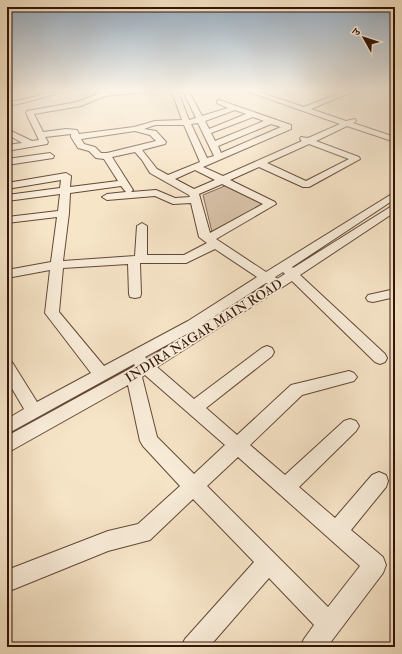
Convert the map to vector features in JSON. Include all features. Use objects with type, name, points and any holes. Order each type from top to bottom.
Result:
[{"type":"street","points":[[7,148],[44,142],[33,121]]},
{"type":"street","points":[[7,274],[56,265],[138,259],[186,259],[211,241],[271,204],[222,180],[200,165],[186,121]]},
{"type":"street","points":[[75,136],[135,129],[155,122],[193,121]]},
{"type":"street","points":[[201,121],[219,157]]},
{"type":"street","points":[[207,132],[236,121]]},
{"type":"street","points":[[167,179],[288,128],[271,121],[213,145]]},
{"type":"street","points":[[345,121],[395,140]]},
{"type":"street","points":[[107,197],[156,193],[173,201],[195,196],[222,180],[349,122],[395,135]]},
{"type":"street","points":[[40,135],[66,131],[74,132],[81,146],[92,149],[99,156],[107,156],[162,142],[153,133],[135,129]]},
{"type":"street","points":[[259,163],[306,185],[356,159],[282,130]]},
{"type":"street","points":[[7,131],[30,144]]},
{"type":"street","points":[[137,148],[153,171],[195,196],[205,237],[271,281]]},
{"type":"street","points":[[7,162],[50,156]]},
{"type":"street","points":[[107,156],[132,195]]},
{"type":"street","points":[[7,186],[66,176],[64,213],[56,265],[52,313],[102,375]]},
{"type":"street","points":[[7,198],[124,183]]},
{"type":"street","name":"INDIRA NAGAR MAIN ROAD","points":[[7,445],[139,366],[288,270],[395,196]]},
{"type":"street","name":"INDIRA NAGAR MAIN ROAD","points":[[288,270],[395,207]]},
{"type":"street","points":[[7,220],[64,213]]},
{"type":"street","points":[[135,294],[142,226]]},
{"type":"street","points":[[288,270],[380,358]]},
{"type":"street","points":[[373,298],[395,293]]},
{"type":"street","points":[[194,408],[267,352]]},
{"type":"street","points":[[7,366],[34,412]]},
{"type":"street","points":[[139,366],[194,408],[375,565],[312,647]]},
{"type":"street","points":[[139,366],[149,441],[329,624]]},
{"type":"street","name":"INDIRA NAGAR MAIN ROAD","points":[[7,427],[102,375],[139,366]]},
{"type":"street","points":[[7,581],[108,541],[143,533],[238,446],[296,390],[350,376]]},
{"type":"street","points":[[286,487],[350,426]]},
{"type":"street","points":[[337,532],[379,481]]},
{"type":"street","points":[[193,647],[268,562]]},
{"type":"shaded area","points":[[227,185],[265,204],[212,232],[203,195]]}]
